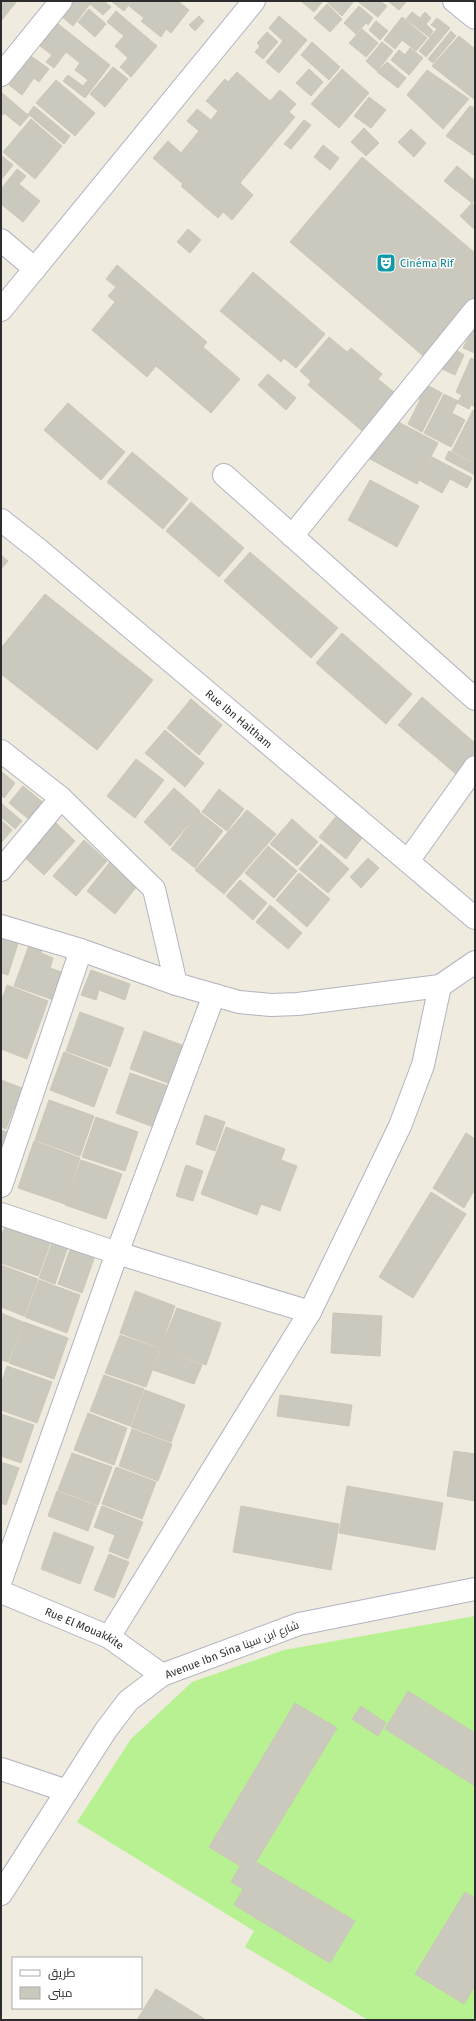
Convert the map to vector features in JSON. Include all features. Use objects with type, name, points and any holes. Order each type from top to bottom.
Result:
[{"type":"street","points":[[1,76],[62,1]]},
{"type":"street","points":[[1,310],[254,1]]},
{"type":"street","points":[[454,1],[475,18]]},
{"type":"street","points":[[1,240],[36,269]]},
{"type":"street","points":[[292,536],[475,310]]},
{"type":"street","points":[[224,475],[475,699]]},
{"type":"street","name":"Rue Ibn Haitham","points":[[1,520],[475,918]]},
{"type":"street","points":[[1,751],[61,798],[154,889],[176,984]]},
{"type":"street","points":[[408,861],[475,767]]},
{"type":"street","points":[[1,870],[61,798]]},
{"type":"street","points":[[1,926],[82,950],[176,984],[239,1002],[271,1005],[298,1004],[440,986],[475,962]]},
{"type":"street","points":[[1,1186],[82,950]]},
{"type":"street","points":[[108,1637],[310,1312],[400,1126],[423,1065],[440,986]]},
{"type":"street","points":[[1,1580],[117,1253],[214,994]]},
{"type":"street","points":[[1,1214],[117,1253],[310,1312]]},
{"type":"street","name":"Avenue Ibn Sina شارع ابن سينا","points":[[1,1894],[67,1791],[128,1701],[162,1675],[299,1624],[475,1589]]},
{"type":"street","name":"Rue El Mouakkite","points":[[1,1592],[108,1637],[162,1675]]},
{"type":"street","points":[[1,1769],[67,1791]]},
{"type":"green space","points":[[475,1616],[475,2020],[368,2020],[245,1947],[254,1931],[77,1822],[131,1739],[192,1682],[284,1650]]},
{"type":"building","points":[[1,1],[17,1],[1,21]]},
{"type":"building","points":[[74,1],[104,1],[111,7],[103,15],[90,4],[73,26],[62,17]]},
{"type":"building","points":[[111,1],[132,1],[124,11]]},
{"type":"building","points":[[133,1],[178,1],[189,10],[171,33],[166,29],[161,37],[141,21],[144,18],[129,6]]},
{"type":"building","points":[[301,1],[323,1],[314,12]]},
{"type":"building","points":[[326,1],[354,1],[342,16]]},
{"type":"building","points":[[357,1],[380,1],[387,6],[378,17]]},
{"type":"building","points":[[388,1],[407,1],[399,10]]},
{"type":"building","points":[[327,4],[342,19],[330,32],[314,18]]},
{"type":"building","points":[[359,6],[373,18],[368,25],[366,23],[356,34],[344,23]]},
{"type":"building","points":[[89,9],[106,24],[95,37],[78,22]]},
{"type":"building","points":[[116,11],[157,46],[131,77],[120,67],[128,58],[115,46],[124,36],[107,22]]},
{"type":"building","points":[[412,12],[420,18],[425,12],[431,18],[426,24],[433,31],[429,37],[406,19]]},
{"type":"building","points":[[199,16],[204,21],[195,31],[189,25]]},
{"type":"building","points":[[279,16],[307,40],[279,73],[266,62],[283,41],[269,28]]},
{"type":"building","points":[[402,17],[427,38],[416,51],[402,40],[395,49],[384,40]]},
{"type":"building","points":[[437,18],[450,28],[426,57],[419,51],[437,29],[431,25]]},
{"type":"building","points":[[376,21],[388,31],[380,40],[369,30]]},
{"type":"building","points":[[57,23],[110,65],[85,98],[63,81],[68,75],[83,86],[88,80],[75,70],[80,63],[66,52],[54,68],[46,62],[52,55],[40,46]]},
{"type":"building","points":[[362,29],[378,43],[366,57],[349,43]]},
{"type":"building","points":[[451,31],[456,36],[433,63],[428,59]]},
{"type":"building","points":[[267,32],[278,42],[263,59],[255,52],[260,46],[257,43]]},
{"type":"building","points":[[459,36],[475,49],[475,100],[432,66]]},
{"type":"building","points":[[312,42],[340,67],[329,80],[301,55]]},
{"type":"building","points":[[382,42],[393,51],[377,71],[366,61]]},
{"type":"building","points":[[410,48],[423,58],[409,75],[391,60],[399,50],[405,55]]},
{"type":"building","points":[[31,56],[49,69],[39,82],[34,78],[22,95],[9,85]]},
{"type":"building","points":[[387,62],[406,78],[398,88],[377,72]]},
{"type":"building","points":[[113,67],[128,79],[105,107],[90,94]]},
{"type":"building","points":[[309,69],[323,82],[311,96],[296,83]]},
{"type":"building","points":[[342,69],[369,93],[339,128],[311,104]]},
{"type":"building","points":[[427,70],[469,99],[443,129],[407,95]]},
{"type":"building","points":[[237,72],[270,101],[280,90],[296,104],[289,112],[295,117],[240,183],[253,195],[232,220],[223,212],[218,218],[181,186],[183,184],[153,158],[168,141],[181,153],[199,131],[187,121],[197,109],[211,120],[218,111],[206,101],[225,79],[228,82]]},
{"type":"building","points":[[56,80],[95,113],[75,136],[36,103]]},
{"type":"building","points":[[1,92],[29,116],[20,126],[4,113],[1,117]]},
{"type":"building","points":[[369,97],[386,110],[371,128],[354,116]]},
{"type":"building","points":[[34,106],[70,136],[64,144],[28,114]]},
{"type":"building","points":[[470,106],[475,108],[475,156],[446,136]]},
{"type":"building","points":[[31,119],[62,146],[35,179],[3,152]]},
{"type":"building","points":[[304,120],[311,125],[291,149],[284,144]]},
{"type":"building","points":[[364,128],[379,143],[366,156],[351,142]]},
{"type":"building","points":[[411,129],[426,143],[414,157],[398,142]]},
{"type":"building","points":[[323,145],[339,158],[330,170],[314,157]]},
{"type":"building","points":[[1,155],[13,165],[1,180]]},
{"type":"building","points":[[362,157],[475,253],[475,305],[428,360],[290,242]]},
{"type":"building","points":[[457,166],[475,181],[475,199],[472,203],[444,181]]},
{"type":"building","points":[[17,169],[26,176],[19,184],[40,201],[23,222],[1,204],[1,189]]},
{"type":"building","points":[[472,203],[475,206],[475,230],[460,216]]},
{"type":"building","points":[[188,229],[201,240],[190,253],[177,242]]},
{"type":"building","points":[[117,265],[207,342],[203,347],[240,379],[211,413],[156,366],[147,377],[92,330],[115,302],[108,296],[116,287],[106,279]]},
{"type":"building","points":[[253,272],[325,334],[296,368],[284,358],[281,362],[220,311]]},
{"type":"building","points":[[475,324],[475,353],[463,348]]},
{"type":"building","points":[[329,337],[347,352],[351,348],[382,374],[378,379],[400,397],[367,435],[308,385],[311,381],[300,371]]},
{"type":"building","points":[[451,347],[464,355],[455,375],[440,368]]},
{"type":"building","points":[[471,358],[475,360],[475,407],[471,405],[469,409],[457,403],[462,395],[456,392]]},
{"type":"building","points":[[268,374],[296,398],[286,410],[258,385]]},
{"type":"building","points":[[425,384],[442,393],[422,432],[408,424],[420,400],[418,398]]},
{"type":"building","points":[[444,394],[458,401],[452,413],[465,420],[451,447],[424,433]]},
{"type":"building","points":[[68,403],[125,452],[101,480],[44,430]]},
{"type":"building","points":[[473,410],[475,411],[475,463],[452,451]]},
{"type":"building","points":[[391,418],[438,443],[417,484],[370,459]]},
{"type":"building","points":[[449,451],[475,464],[475,475],[445,459]]},
{"type":"building","points":[[132,452],[188,499],[163,529],[107,482]]},
{"type":"building","points":[[432,457],[472,478],[467,488],[450,479],[442,493],[419,480]]},
{"type":"building","points":[[370,480],[419,506],[397,547],[348,520]]},
{"type":"building","points":[[191,502],[244,548],[219,577],[166,531]]},
{"type":"building","points":[[250,552],[338,628],[311,658],[224,581]]},
{"type":"building","points":[[1,555],[8,561],[1,569]]},
{"type":"building","points":[[45,594],[153,680],[97,750],[1,674],[1,648]]},
{"type":"building","points":[[342,633],[412,694],[386,724],[316,663]]},
{"type":"building","points":[[422,697],[475,743],[475,752],[456,774],[398,725]]},
{"type":"building","points":[[191,699],[222,725],[199,755],[167,728]]},
{"type":"building","points":[[165,730],[204,763],[185,787],[145,753]]},
{"type":"building","points":[[136,759],[164,780],[135,818],[107,796]]},
{"type":"building","points":[[2,772],[15,783],[4,798],[1,795]]},
{"type":"building","points":[[23,786],[45,804],[31,821],[9,803]]},
{"type":"building","points":[[174,788],[200,811],[170,846],[144,822]]},
{"type":"building","points":[[219,789],[244,809],[227,831],[202,812]]},
{"type":"building","points":[[1,803],[22,821],[15,829],[1,817]]},
{"type":"building","points":[[247,810],[276,834],[224,894],[195,870]]},
{"type":"building","points":[[199,812],[223,831],[195,868],[171,849]]},
{"type":"building","points":[[339,813],[365,834],[346,859],[319,837]]},
{"type":"building","points":[[292,819],[318,842],[297,866],[270,844]]},
{"type":"building","points":[[1,820],[12,830],[1,843]]},
{"type":"building","points":[[54,821],[75,841],[44,875],[22,855]]},
{"type":"building","points":[[84,840],[107,861],[76,896],[53,876]]},
{"type":"building","points":[[321,844],[349,869],[328,893],[299,869]]},
{"type":"building","points":[[268,846],[297,871],[274,898],[245,873]]},
{"type":"building","points":[[368,858],[379,868],[361,888],[350,877]]},
{"type":"building","points":[[110,862],[138,885],[115,914],[87,891]]},
{"type":"building","points":[[299,873],[330,899],[307,927],[276,900]]},
{"type":"building","points":[[240,880],[267,903],[253,920],[226,896]]},
{"type":"building","points":[[270,905],[302,933],[288,949],[256,922]]},
{"type":"building","points":[[1,934],[19,940],[8,975],[1,973]]},
{"type":"building","points":[[31,940],[44,945],[41,953],[53,958],[50,968],[70,975],[59,1002],[14,986]]},
{"type":"building","points":[[91,970],[130,984],[125,1000],[99,990],[96,1000],[81,995]]},
{"type":"building","points":[[7,985],[48,1001],[27,1059],[1,1049],[1,1002]]},
{"type":"building","points":[[80,1012],[124,1028],[110,1067],[66,1051]]},
{"type":"building","points":[[144,1031],[190,1048],[176,1086],[130,1069]]},
{"type":"building","points":[[64,1052],[108,1069],[94,1107],[50,1090]]},
{"type":"building","points":[[130,1073],[174,1088],[159,1129],[116,1113]]},
{"type":"building","points":[[1,1080],[22,1088],[6,1129],[1,1127]]},
{"type":"building","points":[[49,1100],[94,1116],[80,1156],[35,1140]]},
{"type":"building","points":[[205,1115],[225,1122],[215,1151],[196,1144]]},
{"type":"building","points":[[96,1117],[138,1132],[125,1171],[82,1157]]},
{"type":"building","points":[[226,1127],[285,1149],[281,1160],[297,1166],[280,1211],[261,1204],[257,1215],[201,1194]]},
{"type":"building","points":[[1,1130],[7,1132],[1,1147]]},
{"type":"building","points":[[466,1133],[475,1139],[475,1189],[464,1208],[433,1188]]},
{"type":"building","points":[[34,1141],[80,1158],[65,1204],[18,1188]]},
{"type":"building","points":[[81,1160],[122,1174],[106,1219],[65,1205]]},
{"type":"building","points":[[186,1165],[203,1171],[193,1201],[176,1196]]},
{"type":"building","points":[[431,1192],[466,1214],[413,1298],[379,1277]]},
{"type":"building","points":[[8,1219],[53,1236],[38,1276],[1,1263],[1,1237]]},
{"type":"building","points":[[55,1235],[70,1241],[55,1284],[39,1278]]},
{"type":"building","points":[[73,1241],[97,1250],[82,1293],[58,1284]]},
{"type":"building","points":[[1,1265],[38,1279],[24,1316],[1,1307]]},
{"type":"building","points":[[39,1280],[80,1295],[67,1333],[25,1317]]},
{"type":"building","points":[[135,1291],[175,1306],[160,1348],[120,1333]]},
{"type":"building","points":[[177,1308],[221,1323],[206,1365],[160,1349]]},
{"type":"building","points":[[1,1313],[23,1322],[8,1362],[1,1360]]},
{"type":"building","points":[[333,1313],[382,1316],[380,1356],[331,1353]]},
{"type":"building","points":[[24,1322],[68,1338],[54,1379],[9,1363]]},
{"type":"building","points":[[120,1335],[160,1349],[146,1387],[105,1373]]},
{"type":"building","points":[[161,1350],[202,1365],[194,1384],[153,1370]]},
{"type":"building","points":[[7,1366],[52,1382],[37,1423],[1,1410],[1,1384]]},
{"type":"building","points":[[104,1375],[144,1389],[130,1426],[90,1411]]},
{"type":"building","points":[[145,1390],[185,1405],[171,1442],[131,1427]]},
{"type":"building","points":[[280,1395],[352,1405],[349,1426],[277,1416]]},
{"type":"building","points":[[88,1413],[127,1428],[114,1465],[74,1450]]},
{"type":"building","points":[[1,1414],[34,1425],[21,1463],[1,1456]]},
{"type":"building","points":[[132,1429],[172,1444],[158,1481],[119,1466]]},
{"type":"building","points":[[454,1451],[475,1454],[475,1501],[447,1496]]},
{"type":"building","points":[[72,1453],[112,1467],[98,1505],[58,1490]]},
{"type":"building","points":[[1,1462],[19,1468],[6,1505],[1,1503]]},
{"type":"building","points":[[116,1467],[156,1482],[142,1519],[102,1504]]},
{"type":"building","points":[[347,1486],[443,1503],[435,1550],[339,1533]]},
{"type":"building","points":[[57,1491],[97,1506],[88,1531],[48,1516]]},
{"type":"building","points":[[102,1506],[143,1522],[128,1559],[109,1551],[115,1535],[94,1527]]},
{"type":"building","points":[[241,1506],[339,1524],[331,1570],[233,1552]]},
{"type":"building","points":[[54,1532],[94,1547],[80,1584],[41,1569]]},
{"type":"building","points":[[109,1554],[129,1562],[114,1598],[94,1590]]},
{"type":"building","points":[[408,1691],[475,1733],[475,1786],[385,1729]]},
{"type":"building","points":[[295,1703],[337,1728],[256,1862],[355,1921],[330,1963],[234,1905],[243,1889],[231,1882],[240,1866],[209,1847]]},
{"type":"building","points":[[361,1706],[386,1723],[378,1736],[352,1719]]},
{"type":"building","points":[[465,1892],[475,1898],[475,1986],[464,2004],[415,1974]]},
{"type":"building","points":[[156,1989],[206,2020],[137,2020]]},
{"type":"place","name":"Cinéma Rif","points":[[386,263]]}]
